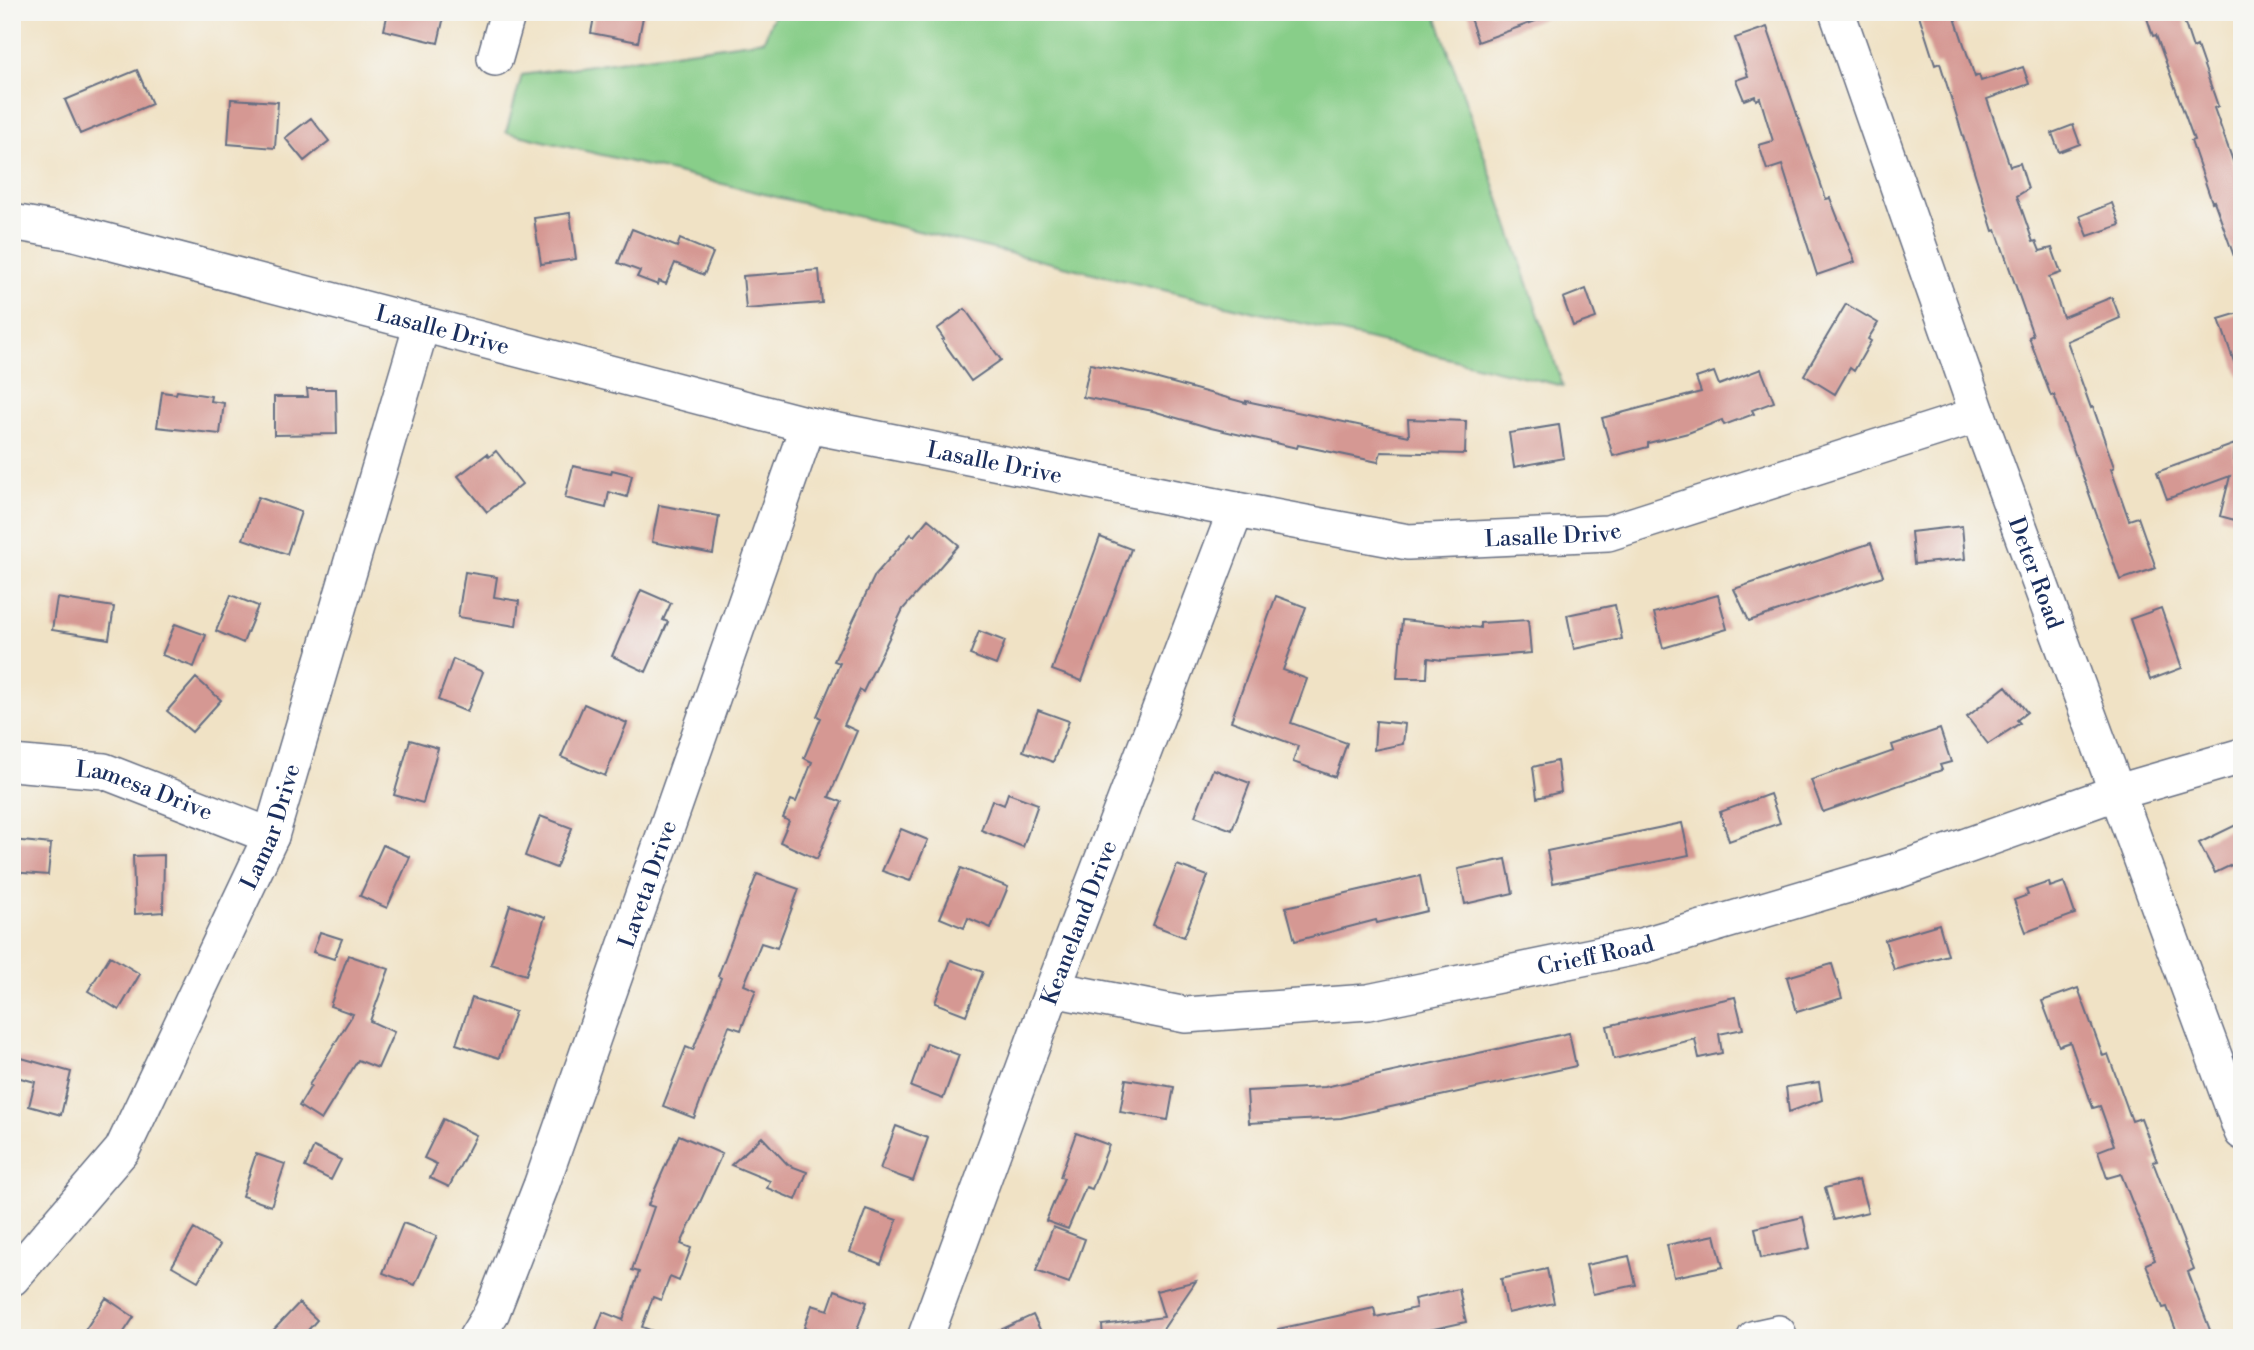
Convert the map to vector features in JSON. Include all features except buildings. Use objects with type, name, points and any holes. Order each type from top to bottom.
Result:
[{"type":"street","points":[[495,58],[508,12]]},
{"type":"street","name":"Deter Road","points":[[1838,12],[1978,415],[2242,1132]]},
{"type":"street","name":"Lasalle Drive","points":[[12,222],[75,233],[808,425],[1408,542],[1608,533],[1978,415]]},
{"type":"street","name":"Lamar Drive","points":[[12,1278],[122,1150],[271,836],[422,324]]},
{"type":"street","name":"Laveta Drive","points":[[476,1338],[492,1312],[541,1186],[808,425]]},
{"type":"street","name":"Keaneland Drive","points":[[925,1338],[1053,989],[1236,510]]},
{"type":"street","name":"Crieff Road","points":[[1053,989],[1186,1015],[1368,1002],[1641,946],[1899,870],[2118,792],[2242,756]]},
{"type":"street","name":"Lamesa Drive","points":[[12,763],[104,771],[271,836]]},
{"type":"green space","points":[[775,12],[1435,12],[1563,386],[506,132],[522,75],[764,40]]}]
